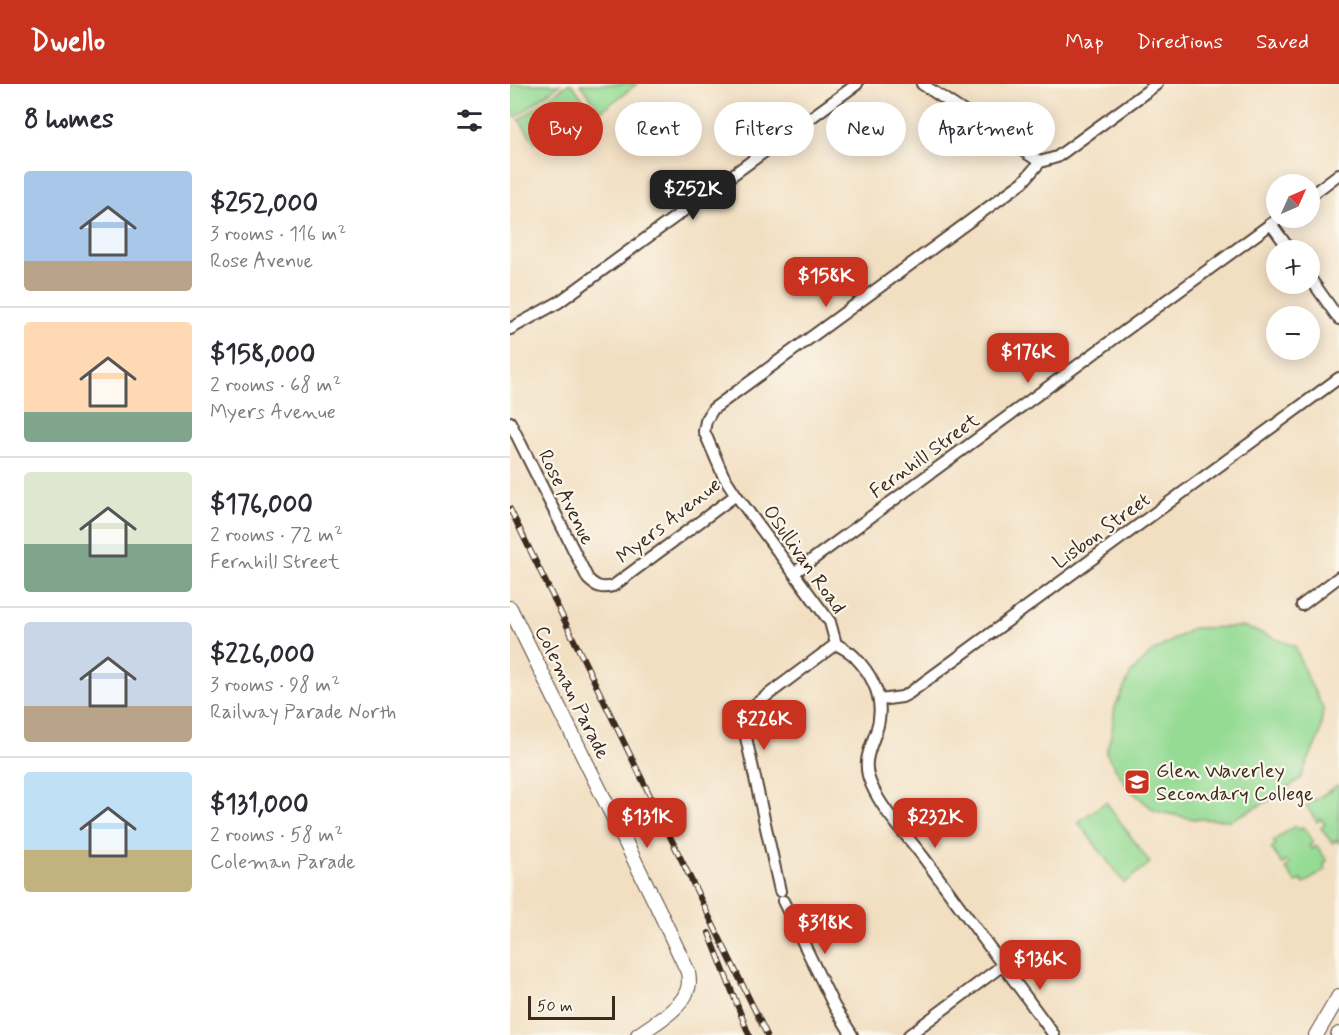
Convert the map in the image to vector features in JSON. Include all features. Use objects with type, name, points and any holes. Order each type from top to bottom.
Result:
[{"type":"street","points":[[510,329],[559,302],[857,84]]},
{"type":"street","points":[[922,84],[1040,162]]},
{"type":"street","name":"Myers Avenue","points":[[595,586],[604,588],[613,586],[736,495],[723,475],[704,430],[713,409],[1023,182],[1040,162],[1057,157],[1157,84]]},
{"type":"street","points":[[1320,188],[1339,174]]},
{"type":"street","name":"Fernhill Street","points":[[794,573],[1266,228]]},
{"type":"street","points":[[1320,292],[1339,319]]},
{"type":"street","name":"Lisbon Street","points":[[880,699],[902,697],[908,694],[1339,378]]},
{"type":"street","name":"Rose Avenue","points":[[510,422],[588,579],[595,586]]},
{"type":"street","name":"OSullivan Road","points":[[736,495],[830,622],[836,644],[854,655],[874,682],[880,699]]},
{"type":"street","points":[[1302,604],[1339,577]]},
{"type":"street","name":"Coleman Parade","points":[[510,608],[688,972],[688,990],[684,998],[638,1035]]},
{"type":"street","points":[[836,644],[741,715],[782,896],[838,1014],[852,1035]]},
{"type":"street","points":[[880,699],[878,722],[866,766],[872,787],[889,815],[916,847],[1054,1035]]},
{"type":"street","points":[[909,1035],[1003,965]]},
{"type":"street","points":[[1316,1035],[1339,996]]},
{"type":"green space","points":[[513,84],[560,84],[536,102],[528,102],[528,108],[516,117],[510,109],[510,86]]},
{"type":"green space","points":[[568,84],[572,84],[585,102],[544,102]]},
{"type":"green space","points":[[580,84],[637,84],[603,110],[603,102],[594,102]]},
{"type":"green space","points":[[528,113],[528,133],[519,120]]},
{"type":"green space","points":[[1245,627],[1295,646],[1306,675],[1323,708],[1320,734],[1300,779],[1270,800],[1231,820],[1194,819],[1155,811],[1128,788],[1106,753],[1115,707],[1131,673],[1152,652],[1193,628]]},
{"type":"green space","points":[[1338,785],[1339,843],[1337,840],[1332,843],[1321,828],[1325,824],[1321,819],[1317,822],[1306,806]]},
{"type":"green space","points":[[1106,802],[1150,863],[1124,883],[1078,822]]},
{"type":"green space","points":[[1295,826],[1298,830],[1303,827],[1314,842],[1309,846],[1312,849],[1317,846],[1327,861],[1323,864],[1326,869],[1304,884],[1301,880],[1296,883],[1285,868],[1290,864],[1287,861],[1282,864],[1271,848],[1276,845],[1273,841]]},
{"type":"railway","points":[[510,509],[767,1035]]},
{"type":"railway","points":[[709,933],[749,1035]]},
{"type":"place","name":"Glen Waverley Secondary College","points":[[1137,782]]}]
